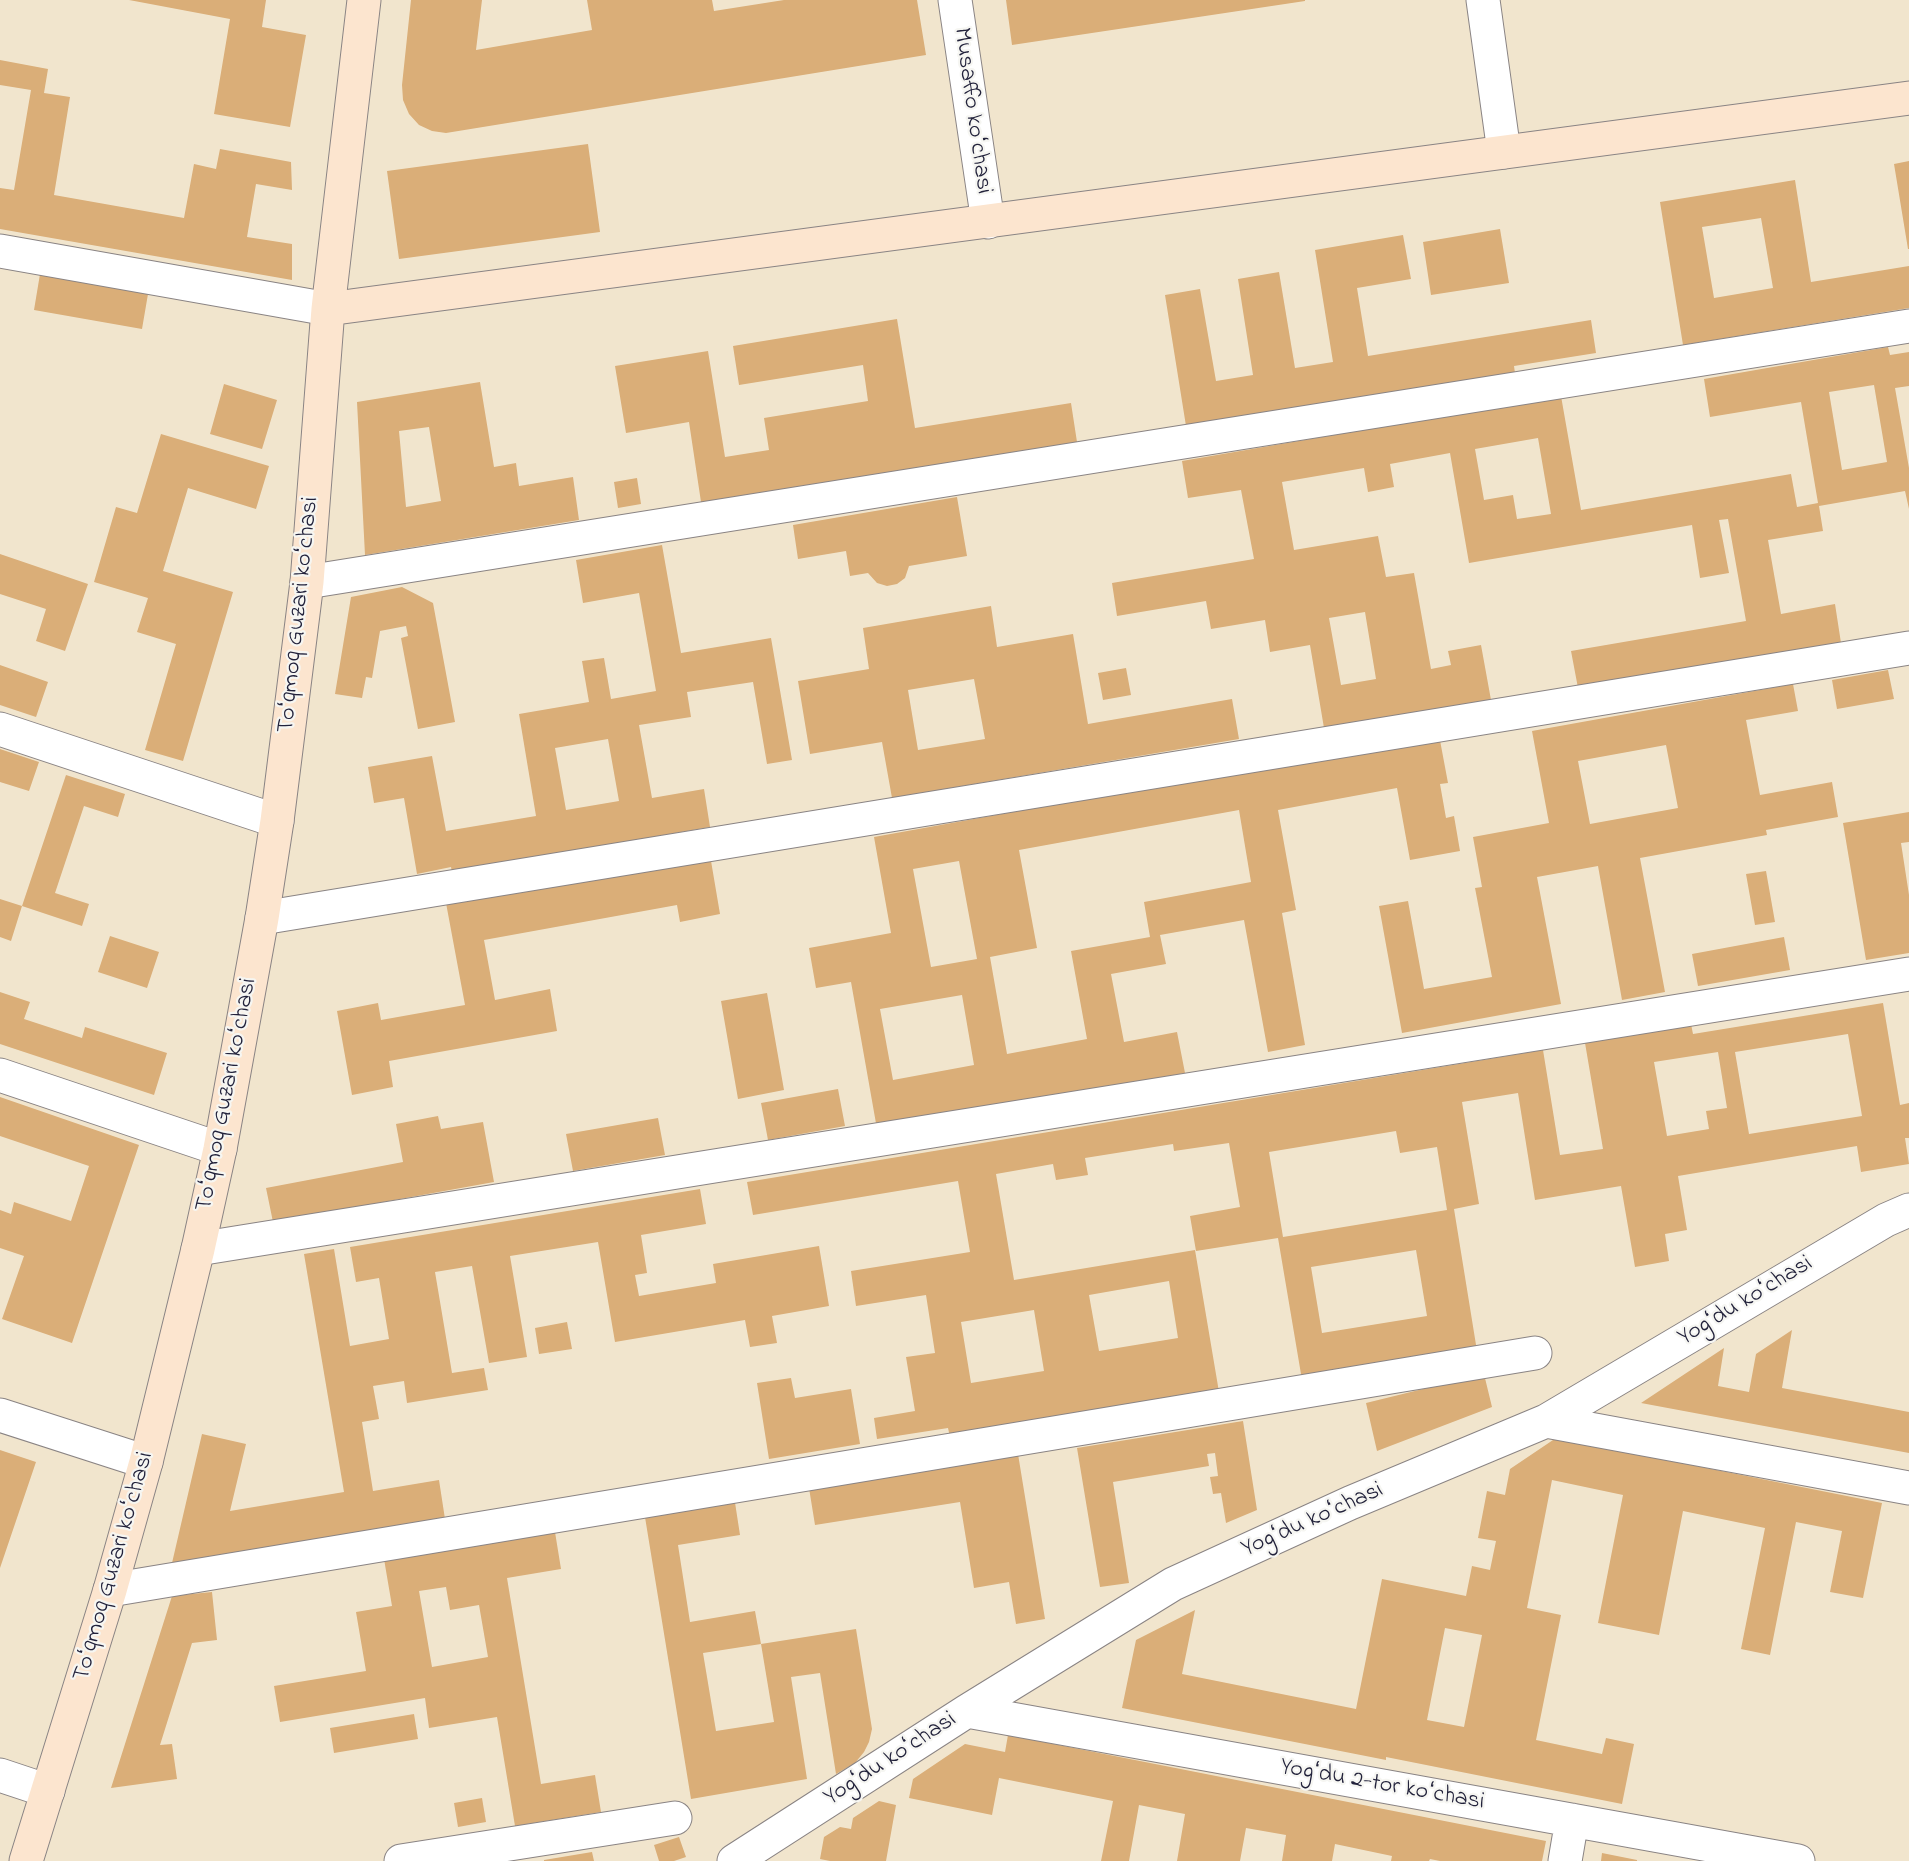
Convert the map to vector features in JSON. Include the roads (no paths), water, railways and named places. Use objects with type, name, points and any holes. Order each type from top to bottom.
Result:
[{"type":"street","name":"Toʻqmoq Guzari koʻchasi","points":[[26,1861],[110,1590],[146,1462],[220,1149],[262,918],[277,821],[307,582],[328,309],[364,0]]},
{"type":"street","name":"Musaffo koʻchasi","points":[[955,0],[988,222]]},
{"type":"street","points":[[1483,0],[1504,152]]},
{"type":"street","points":[[0,251],[328,309],[1909,98]]},
{"type":"street","points":[[307,582],[1909,326]]},
{"type":"street","points":[[262,918],[1909,648]]},
{"type":"street","points":[[0,729],[277,821]]},
{"type":"street","points":[[198,1249],[1909,974]]},
{"type":"street","points":[[0,1076],[220,1149]]},
{"type":"street","name":"Yogʻdu koʻchasi","points":[[734,1861],[1173,1584],[1350,1503],[1546,1421],[1875,1226],[1909,1210]]},
{"type":"street","points":[[110,1590],[1534,1353]]},
{"type":"street","points":[[0,1415],[146,1462]]},
{"type":"street","points":[[1546,1421],[1909,1488]]},
{"type":"street","name":"Yogʻdu 2-tor koʻchasi","points":[[967,1712],[1798,1861]]},
{"type":"street","points":[[0,1775],[48,1791]]},
{"type":"street","points":[[401,1861],[675,1818]]},
{"type":"street","points":[[1565,1861],[1572,1820]]}]
